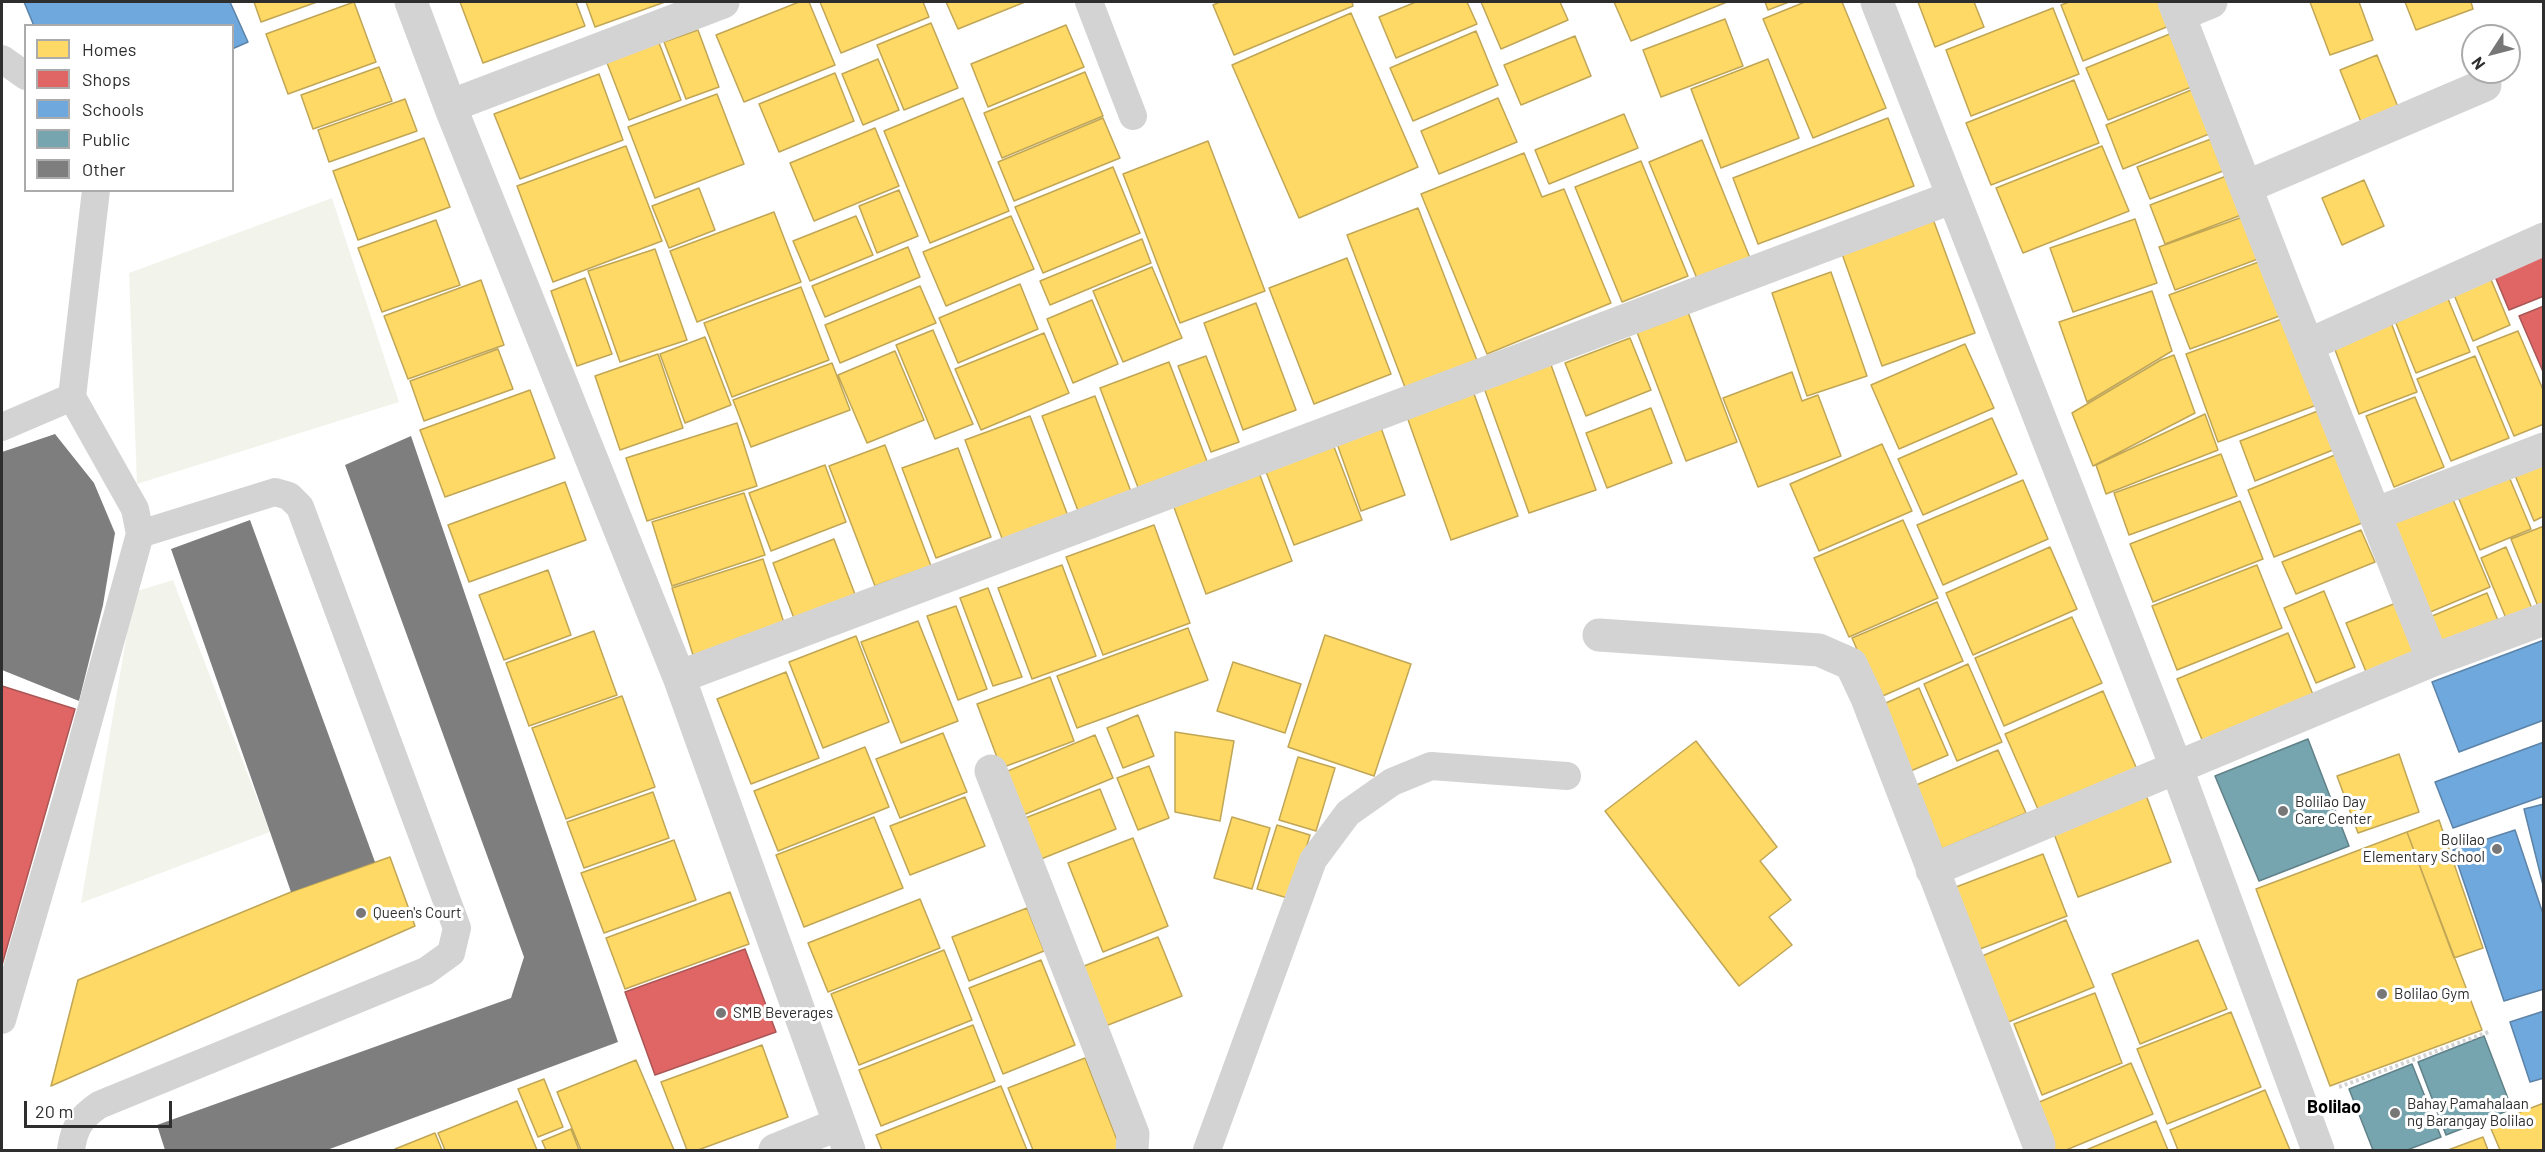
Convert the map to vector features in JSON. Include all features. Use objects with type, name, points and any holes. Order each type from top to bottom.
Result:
[{"type":"street","points":[[411,2],[450,106],[679,677],[844,1137],[774,1150]]},
{"type":"street","points":[[450,106],[723,2]]},
{"type":"street","points":[[1877,2],[2177,769],[2318,1150]]},
{"type":"street","points":[[2211,2],[2177,8],[2433,660]]},
{"type":"street","points":[[2246,187],[2485,85]]},
{"type":"street","points":[[679,677],[1953,197]]},
{"type":"street","points":[[2308,345],[2544,239]]},
{"type":"street","points":[[2375,514],[2544,449]]},
{"type":"street","points":[[1932,870],[2433,660],[2544,619]]},
{"type":"street","points":[[1599,634],[1819,650],[1851,664],[2039,1145]]},
{"type":"street","points":[[991,771],[1133,1134],[1132,1150]]},
{"type":"lane","points":[[1089,2],[1133,116]]},
{"type":"lane","points":[[2,59],[24,75]]},
{"type":"lane","points":[[2,1020],[140,534],[135,509],[72,397],[96,192]]},
{"type":"lane","points":[[2,427],[72,397]]},
{"type":"lane","points":[[71,1150],[74,1132],[83,1116],[99,1105],[426,970],[451,953],[457,928],[300,507],[289,496],[274,492],[140,534]]},
{"type":"lane","points":[[1207,1150],[1313,860],[1348,813],[1392,782],[1431,766],[1567,776]]},
{"type":"path","points":[[2300,1101],[2491,1031]]},
{"type":"shaded area","points":[[332,198],[399,402],[137,484],[129,273]]},
{"type":"shaded area","points":[[173,580],[270,832],[81,903],[134,592]]},
{"type":"building: Homes","points":[[254,2],[317,2],[261,22]]},
{"type":"building: Homes","points":[[354,2],[376,62],[288,94],[266,34]]},
{"type":"building: Homes","points":[[460,2],[576,2],[585,26],[483,63]]},
{"type":"building: Homes","points":[[586,2],[665,2],[595,27]]},
{"type":"building: Homes","points":[[799,2],[809,2],[835,65],[744,102],[716,35]]},
{"type":"building: Homes","points":[[820,2],[923,2],[929,17],[841,53]]},
{"type":"building: Homes","points":[[946,2],[1025,2],[958,29]]},
{"type":"building: Homes","points":[[1220,2],[1352,2],[1353,6],[1234,55],[1213,5]]},
{"type":"building: Homes","points":[[1416,2],[1467,2],[1477,24],[1396,58],[1379,17]]},
{"type":"building: Homes","points":[[1481,2],[1560,2],[1568,20],[1501,49]]},
{"type":"building: Homes","points":[[1614,2],[1727,2],[1631,41]]},
{"type":"building: Homes","points":[[1765,2],[1789,2],[1768,10]]},
{"type":"building: Homes","points":[[1805,2],[1842,2],[1886,108],[1813,138],[1763,19]]},
{"type":"building: Homes","points":[[1918,2],[1974,2],[1984,27],[1935,47]]},
{"type":"building: Homes","points":[[2069,2],[2165,2],[2174,24],[2083,61],[2061,5]]},
{"type":"building: Homes","points":[[2310,2],[2359,2],[2373,40],[2330,55]]},
{"type":"building: Homes","points":[[2405,2],[2471,2],[2473,9],[2416,30]]},
{"type":"building: Homes","points":[[2053,8],[2079,74],[1971,116],[1946,50]]},
{"type":"building: Homes","points":[[1351,13],[1418,167],[1299,218],[1232,65]]},
{"type":"building: Homes","points":[[1725,19],[1743,66],[1661,97],[1643,50]]},
{"type":"building: Homes","points":[[931,23],[958,88],[904,110],[877,45]]},
{"type":"building: Homes","points":[[1066,25],[1084,67],[988,107],[971,64]]},
{"type":"building: Homes","points":[[698,30],[719,87],[686,99],[664,42]]},
{"type":"building: Homes","points":[[1476,31],[1498,85],[1413,121],[1390,68]]},
{"type":"building: Homes","points":[[2177,31],[2199,84],[2108,120],[2086,68]]},
{"type":"building: Homes","points":[[656,35],[681,100],[629,120],[604,55]]},
{"type":"building: Homes","points":[[1575,36],[1591,76],[1521,105],[1504,65]]},
{"type":"building: Homes","points":[[2377,55],[2398,107],[2361,122],[2340,70]]},
{"type":"building: Homes","points":[[878,59],[899,110],[863,125],[842,74]]},
{"type":"building: Homes","points":[[1768,59],[1799,138],[1721,168],[1691,89]]},
{"type":"building: Homes","points":[[379,67],[392,101],[313,129],[301,95]]},
{"type":"building: Homes","points":[[1085,72],[1103,116],[1002,158],[984,113]]},
{"type":"building: Homes","points":[[835,73],[854,121],[779,152],[759,104]]},
{"type":"building: Homes","points":[[599,74],[623,140],[520,179],[494,114]]},
{"type":"building: Homes","points":[[2074,80],[2099,143],[1991,185],[1966,123]]},
{"type":"building: Homes","points":[[2196,88],[2214,132],[2123,169],[2106,125]]},
{"type":"building: Homes","points":[[717,94],[744,164],[655,198],[628,127]]},
{"type":"building: Homes","points":[[963,98],[1009,211],[930,243],[884,131]]},
{"type":"building: Homes","points":[[1498,98],[1517,142],[1439,174],[1421,131]]},
{"type":"building: Homes","points":[[405,99],[417,131],[329,162],[318,130]]},
{"type":"building: Homes","points":[[1624,114],[1638,148],[1549,184],[1535,150]]},
{"type":"building: Homes","points":[[1103,118],[1120,158],[1014,201],[998,162]]},
{"type":"building: Homes","points":[[1888,118],[1914,186],[1758,244],[1733,178]]},
{"type":"building: Homes","points":[[875,128],[899,186],[814,221],[790,163]]},
{"type":"building: Homes","points":[[424,138],[450,207],[358,240],[333,171]]},
{"type":"building: Homes","points":[[2211,139],[2223,171],[2150,199],[2137,167]]},
{"type":"building: Homes","points":[[1702,140],[1750,258],[1698,281],[1649,162]]},
{"type":"building: Homes","points":[[1208,141],[1265,291],[1180,323],[1123,174]]},
{"type":"building: Homes","points":[[626,146],[662,241],[553,282],[517,186]]},
{"type":"building: Homes","points":[[2102,146],[2129,211],[2023,253],[1996,188]]},
{"type":"building: Homes","points":[[1524,153],[1542,197],[1564,189],[1611,303],[1487,354],[1421,194]]},
{"type":"building: Homes","points":[[1641,161],[1688,276],[1622,302],[1575,187]]},
{"type":"building: Homes","points":[[1113,167],[1140,233],[1043,273],[1015,207]]},
{"type":"building: Homes","points":[[2229,175],[2244,214],[2165,244],[2150,205]]},
{"type":"building: Homes","points":[[2364,180],[2384,226],[2342,245],[2322,198]]},
{"type":"building: Homes","points":[[699,188],[715,230],[669,248],[652,206]]},
{"type":"building: Homes","points":[[899,190],[918,236],[877,253],[859,206]]},
{"type":"building: Homes","points":[[1418,208],[1478,363],[1406,390],[1347,235]]},
{"type":"building: Homes","points":[[774,212],[801,282],[697,322],[670,251]]},
{"type":"building: Homes","points":[[2251,214],[2266,256],[2175,290],[2159,247]]},
{"type":"building: Homes","points":[[856,216],[873,255],[810,281],[793,241]]},
{"type":"building: Homes","points":[[1011,216],[1034,269],[946,306],[923,252]]},
{"type":"building: Homes","points":[[1933,219],[1975,333],[1882,366],[1841,251]]},
{"type":"building: Homes","points":[[2135,219],[2157,283],[2073,312],[2050,248]]},
{"type":"building: Homes","points":[[436,220],[460,285],[382,312],[358,248]]},
{"type":"building: Homes","points":[[1142,239],[1151,263],[1050,305],[1040,281]]},
{"type":"building: Homes","points":[[908,247],[920,277],[825,317],[812,286]]},
{"type":"building: Homes","points":[[655,249],[687,340],[620,362],[588,271]]},
{"type":"building: Homes","points":[[1347,258],[1391,374],[1314,404],[1269,288]]},
{"type":"building: Homes","points":[[2264,260],[2285,314],[2190,349],[2169,295]]},
{"type":"building: Homes","points":[[1152,267],[1182,338],[1123,362],[1093,291]]},
{"type":"building: Homes","points":[[2487,270],[2510,325],[2473,341],[2450,285]]},
{"type":"building: Homes","points":[[1831,272],[1867,376],[1807,396],[1772,293]]},
{"type":"building: Homes","points":[[585,278],[612,354],[577,366],[551,291]]},
{"type":"building: Homes","points":[[481,280],[504,345],[408,379],[384,316]]},
{"type":"building: Homes","points":[[1020,284],[1038,329],[958,363],[939,318]]},
{"type":"building: Homes","points":[[920,286],[936,323],[840,363],[825,325]]},
{"type":"building: Homes","points":[[801,287],[829,360],[732,397],[704,323]]},
{"type":"building: Homes","points":[[2152,291],[2172,351],[2087,402],[2059,322]]},
{"type":"building: Homes","points":[[2446,294],[2470,352],[2416,373],[2393,316]]},
{"type":"building: Homes","points":[[1092,300],[1118,364],[1073,383],[1047,319]]},
{"type":"building: Homes","points":[[1256,303],[1296,410],[1243,430],[1204,323]]},
{"type":"building: Homes","points":[[1686,307],[1737,442],[1686,461],[1635,327]]},
{"type":"building: Homes","points":[[2290,316],[2322,403],[2218,442],[2186,354]]},
{"type":"building: Homes","points":[[2389,317],[2417,392],[2359,414],[2331,339]]},
{"type":"building: Homes","points":[[933,330],[973,424],[935,439],[896,345]]},
{"type":"building: Homes","points":[[2518,331],[2544,392],[2544,424],[2514,436],[2477,347]]},
{"type":"building: Homes","points":[[1044,333],[1069,393],[981,430],[955,369]]},
{"type":"building: Homes","points":[[705,337],[731,405],[685,423],[660,354]]},
{"type":"building: Homes","points":[[1630,338],[1651,390],[1586,416],[1565,363]]},
{"type":"building: Homes","points":[[1965,344],[1994,408],[1899,449],[1871,385]]},
{"type":"building: Homes","points":[[498,349],[513,389],[424,421],[410,381]]},
{"type":"building: Homes","points":[[895,351],[924,420],[867,443],[838,375]]},
{"type":"building: Homes","points":[[658,354],[683,428],[620,450],[595,376]]},
{"type":"building: Homes","points":[[2174,355],[2195,413],[2093,466],[2072,413],[2161,360]]},
{"type":"building: Homes","points":[[1206,356],[1239,442],[1211,452],[1178,366]]},
{"type":"building: Homes","points":[[2475,356],[2509,438],[2451,461],[2417,379]]},
{"type":"building: Homes","points":[[1169,362],[1208,464],[1139,490],[1100,388]]},
{"type":"building: Homes","points":[[1550,362],[1596,490],[1529,513],[1483,385]]},
{"type":"building: Homes","points":[[832,363],[850,410],[751,447],[733,400]]},
{"type":"building: Homes","points":[[1792,372],[1802,401],[1818,395],[1841,456],[1758,487],[1723,398]]},
{"type":"building: Homes","points":[[530,390],[555,458],[445,497],[420,430]]},
{"type":"building: Homes","points":[[1473,391],[1518,516],[1451,540],[1406,414]]},
{"type":"building: Homes","points":[[1095,396],[1133,497],[1080,516],[1042,416]]},
{"type":"building: Homes","points":[[2415,397],[2444,467],[2394,487],[2366,416]]},
{"type":"building: Homes","points":[[1651,408],[1672,463],[1607,488],[1586,433]]},
{"type":"building: Homes","points":[[2323,409],[2338,448],[2255,481],[2240,441]]},
{"type":"building: Homes","points":[[2205,414],[2218,450],[2106,494],[2096,465]]},
{"type":"building: Homes","points":[[1030,416],[1068,516],[1003,541],[965,440]]},
{"type":"building: Homes","points":[[1992,418],[2017,474],[1923,515],[1898,459]]},
{"type":"building: Homes","points":[[1379,422],[1405,495],[1361,511],[1335,438]]},
{"type":"building: Homes","points":[[737,423],[757,486],[647,521],[626,458]]},
{"type":"building: Homes","points":[[1331,439],[1362,520],[1294,545],[1263,464]]},
{"type":"building: Homes","points":[[1882,444],[1912,511],[1819,551],[1790,484]]},
{"type":"building: Homes","points":[[885,445],[931,566],[875,586],[829,466]]},
{"type":"building: Homes","points":[[958,448],[991,537],[936,558],[902,468]]},
{"type":"building: Homes","points":[[2221,454],[2237,496],[2129,535],[2114,493]]},
{"type":"building: Homes","points":[[2335,455],[2362,523],[2274,557],[2248,490]]},
{"type":"building: Homes","points":[[2544,460],[2544,516],[2534,521],[2514,473]]},
{"type":"building: Homes","points":[[825,465],[846,522],[771,551],[749,493]]},
{"type":"building: Homes","points":[[1258,470],[1292,561],[1206,594],[1172,502]]},
{"type":"building: Homes","points":[[2507,472],[2531,529],[2480,550],[2456,492]]},
{"type":"building: Homes","points":[[2023,480],[2048,539],[1943,585],[1917,525]]},
{"type":"building: Homes","points":[[565,482],[586,540],[469,582],[448,525]]},
{"type":"building: Homes","points":[[2449,490],[2490,587],[2423,615],[2383,517]]},
{"type":"building: Homes","points":[[744,493],[765,555],[672,586],[652,522]]},
{"type":"building: Homes","points":[[2240,501],[2263,559],[2153,602],[2130,544]]},
{"type":"building: Homes","points":[[1903,520],[1938,598],[1849,637],[1814,558]]},
{"type":"building: Homes","points":[[1154,525],[1190,623],[1103,655],[1066,557]]},
{"type":"building: Homes","points":[[2544,526],[2544,608],[2539,609],[2511,539]]},
{"type":"building: Homes","points":[[2361,530],[2375,562],[2296,594],[2282,562]]},
{"type":"building: Homes","points":[[834,539],[856,597],[795,621],[773,563]]},
{"type":"building: Homes","points":[[2050,547],[2077,609],[1973,655],[1946,593]]},
{"type":"building: Homes","points":[[2506,547],[2534,613],[2508,623],[2481,558]]},
{"type":"building: Homes","points":[[763,559],[785,626],[693,655],[672,588]]},
{"type":"building: Homes","points":[[1062,565],[1096,656],[1032,679],[998,588]]},
{"type":"building: Homes","points":[[2257,565],[2282,628],[2177,670],[2152,606]]},
{"type":"building: Homes","points":[[548,570],[571,635],[504,660],[479,595]]},
{"type":"building: Homes","points":[[988,588],[1022,677],[993,686],[960,598]]},
{"type":"building: Homes","points":[[2324,591],[2355,667],[2316,683],[2284,608]]},
{"type":"building: Homes","points":[[2487,593],[2501,628],[2440,653],[2425,619]]},
{"type":"building: Homes","points":[[1937,602],[1963,661],[1878,698],[1852,638]]},
{"type":"building: Homes","points":[[2396,603],[2419,659],[2369,679],[2346,623]]},
{"type":"building: Homes","points":[[956,606],[987,689],[958,700],[927,616]]},
{"type":"building: Homes","points":[[2072,617],[2102,683],[2004,726],[1975,658]]},
{"type":"building: Homes","points":[[918,621],[958,721],[901,743],[861,642]]},
{"type":"building: Homes","points":[[1188,628],[1208,680],[1077,728],[1057,676]]},
{"type":"building: Homes","points":[[594,631],[617,695],[529,726],[506,663]]},
{"type":"building: Homes","points":[[2288,633],[2316,702],[2205,747],[2177,679]]},
{"type":"building: Homes","points":[[1325,635],[1411,664],[1374,776],[1288,747]]},
{"type":"building: Homes","points":[[856,636],[889,722],[823,748],[789,662]]},
{"type":"building: Homes","points":[[1233,662],[1301,684],[1285,733],[1217,711]]},
{"type":"building: Homes","points":[[1968,664],[2002,742],[1957,761],[1924,684]]},
{"type":"building: Homes","points":[[786,672],[819,758],[751,784],[717,699]]},
{"type":"building: Homes","points":[[1050,677],[1074,741],[1001,768],[977,704]]},
{"type":"building: Homes","points":[[1919,688],[1948,755],[1906,773],[1877,707]]},
{"type":"building: Homes","points":[[2103,691],[2139,774],[2041,816],[2005,734]]},
{"type":"building: Homes","points":[[622,696],[655,787],[566,819],[532,728]]},
{"type":"building: Homes","points":[[1138,715],[1154,756],[1123,768],[1107,728]]},
{"type":"building: Homes","points":[[1175,732],[1234,741],[1220,821],[1175,812]]},
{"type":"building: Homes","points":[[943,733],[967,792],[900,818],[876,759]]},
{"type":"building: Homes","points":[[1095,735],[1113,778],[1021,816],[1003,773]]},
{"type":"building: Homes","points":[[1696,741],[1777,847],[1760,861],[1791,900],[1769,917],[1792,945],[1739,986],[1605,811]]},
{"type":"building: Homes","points":[[865,747],[889,807],[778,851],[754,791]]},
{"type":"building: Homes","points":[[1998,750],[2026,813],[1942,849],[1914,786]]},
{"type":"building: Homes","points":[[2399,754],[2419,812],[2358,833],[2337,776]]},
{"type":"building: Homes","points":[[1298,757],[1335,768],[1316,831],[1279,820]]},
{"type":"building: Homes","points":[[1149,766],[1169,818],[1138,830],[1117,778]]},
{"type":"building: Homes","points":[[1100,789],[1116,829],[1036,861],[1020,820]]},
{"type":"building: Homes","points":[[653,792],[669,838],[584,868],[567,822]]},
{"type":"building: Homes","points":[[2146,795],[2171,862],[2078,897],[2053,831]]},
{"type":"building: Homes","points":[[965,797],[985,846],[910,875],[890,826]]},
{"type":"building: Homes","points":[[874,817],[903,888],[804,927],[776,855]]},
{"type":"building: Homes","points":[[1232,817],[1270,828],[1252,889],[1214,878]]},
{"type":"building: Homes","points":[[2439,820],[2483,948],[2454,958],[2407,832]]},
{"type":"building: Homes","points":[[1277,825],[1310,835],[1291,899],[1257,889]]},
{"type":"building: Homes","name":"Bolilao Gym","points":[[2407,832],[2482,1030],[2330,1086],[2256,889]]},
{"type":"building: Homes","points":[[1133,838],[1168,926],[1103,952],[1068,863]]},
{"type":"building: Homes","points":[[674,840],[696,900],[604,933],[581,873]]},
{"type":"building: Homes","points":[[2043,854],[2067,916],[1972,952],[1948,890]]},
{"type":"building: Homes","points":[[390,857],[415,926],[51,1086],[78,980],[291,892]]},
{"type":"building: Homes","points":[[730,892],[749,944],[625,989],[606,938]]},
{"type":"building: Homes","points":[[920,899],[940,948],[828,992],[808,943]]},
{"type":"building: Homes","points":[[1027,908],[1044,951],[969,981],[952,937]]},
{"type":"building: Homes","points":[[2066,920],[2094,987],[2001,1025],[1973,960]]},
{"type":"building: Homes","points":[[1158,937],[1182,996],[1103,1027],[1079,968]]},
{"type":"building: Homes","points":[[2198,940],[2227,1009],[2140,1044],[2112,974]]},
{"type":"building: Homes","points":[[944,950],[972,1020],[859,1065],[831,994]]},
{"type":"building: Homes","points":[[1041,960],[1075,1045],[1003,1074],[969,988]]},
{"type":"building: Homes","points":[[2095,993],[2122,1063],[2042,1095],[2014,1024]]},
{"type":"building: Homes","points":[[2231,1012],[2261,1087],[2167,1124],[2137,1049]]},
{"type":"building: Homes","points":[[973,1025],[995,1081],[881,1126],[859,1070]]},
{"type":"building: Homes","points":[[762,1045],[788,1117],[698,1150],[687,1150],[661,1082]]},
{"type":"building: Homes","points":[[1085,1058],[1121,1150],[1033,1150],[1008,1088]]},
{"type":"building: Homes","points":[[636,1060],[674,1150],[581,1150],[557,1092]]},
{"type":"building: Homes","points":[[2131,1063],[2153,1114],[2066,1150],[2049,1150],[2030,1106]]},
{"type":"building: Homes","points":[[544,1079],[563,1127],[538,1137],[518,1089]]},
{"type":"building: Homes","points":[[1001,1086],[1027,1150],[882,1150],[876,1135]]},
{"type":"building: Homes","points":[[2265,1090],[2290,1150],[2178,1150],[2170,1130]]},
{"type":"building: Homes","points":[[517,1101],[537,1150],[445,1150],[438,1133]]},
{"type":"building: Homes","points":[[2544,1103],[2544,1150],[2500,1150],[2489,1124]]},
{"type":"building: Homes","points":[[2156,1121],[2168,1150],[2086,1150]]},
{"type":"building: Homes","points":[[571,1129],[579,1150],[546,1150],[542,1141]]},
{"type":"building: Homes","points":[[435,1133],[442,1150],[395,1149]]},
{"type":"building: Homes","points":[[2483,1137],[2488,1150],[2448,1150]]},
{"type":"building: Shops","points":[[2544,245],[2544,296],[2509,310],[2491,267]]},
{"type":"building: Shops","points":[[2544,306],[2544,374],[2519,316]]},
{"type":"building: Shops","points":[[2,686],[75,709],[2,965]]},
{"type":"building: Shops","points":[[745,949],[776,1032],[655,1075],[625,992]]},
{"type":"building: Schools","points":[[24,2],[230,2],[248,42],[234,48],[234,24],[33,24]]},
{"type":"building: Schools","points":[[2544,640],[2544,720],[2459,752],[2432,682]]},
{"type":"building: Schools","points":[[2544,742],[2544,796],[2453,828],[2435,782]]},
{"type":"building: Schools","points":[[2544,804],[2544,889],[2524,809]]},
{"type":"building: Schools","points":[[2515,830],[2544,917],[2544,989],[2504,1001],[2453,850]]},
{"type":"building: Schools","points":[[2544,1011],[2544,1078],[2530,1082],[2510,1022]]},
{"type":"building: Public","name":"Bolilao Day Care Center","points":[[2308,739],[2349,846],[2259,881],[2215,776]]},
{"type":"building: Public","points":[[2484,1036],[2512,1109],[2446,1135],[2418,1062]]},
{"type":"building: Public","name":"Bahay Pamahalaan ng Barangay Bolilao","points":[[2412,1064],[2441,1137],[2407,1150],[2373,1150],[2349,1089]]},
{"type":"building: Other","points":[[55,434],[94,483],[115,533],[103,605],[79,701],[2,670],[2,452]]},
{"type":"building: Other","points":[[411,436],[618,1042],[327,1150],[165,1150],[157,1125],[511,998],[524,957],[345,465]]},
{"type":"building: Other","points":[[250,520],[375,862],[291,892],[171,549]]},
{"type":"place","name":"Bolilao Day Care Center","points":[[2283,811]]},
{"type":"place","name":"Bolilao Elementary School","points":[[2497,849]]},
{"type":"place","name":"Queen's Court","points":[[361,913]]},
{"type":"place","name":"Bolilao Gym","points":[[2382,994]]},
{"type":"place","name":"SMB Beverages","points":[[721,1013]]},
{"type":"place","name":"Bahay Pamahalaan ng Barangay Bolilao","points":[[2395,1113]]},
{"type":"district","name":"Bolilao","points":[[2334,1107]]}]
